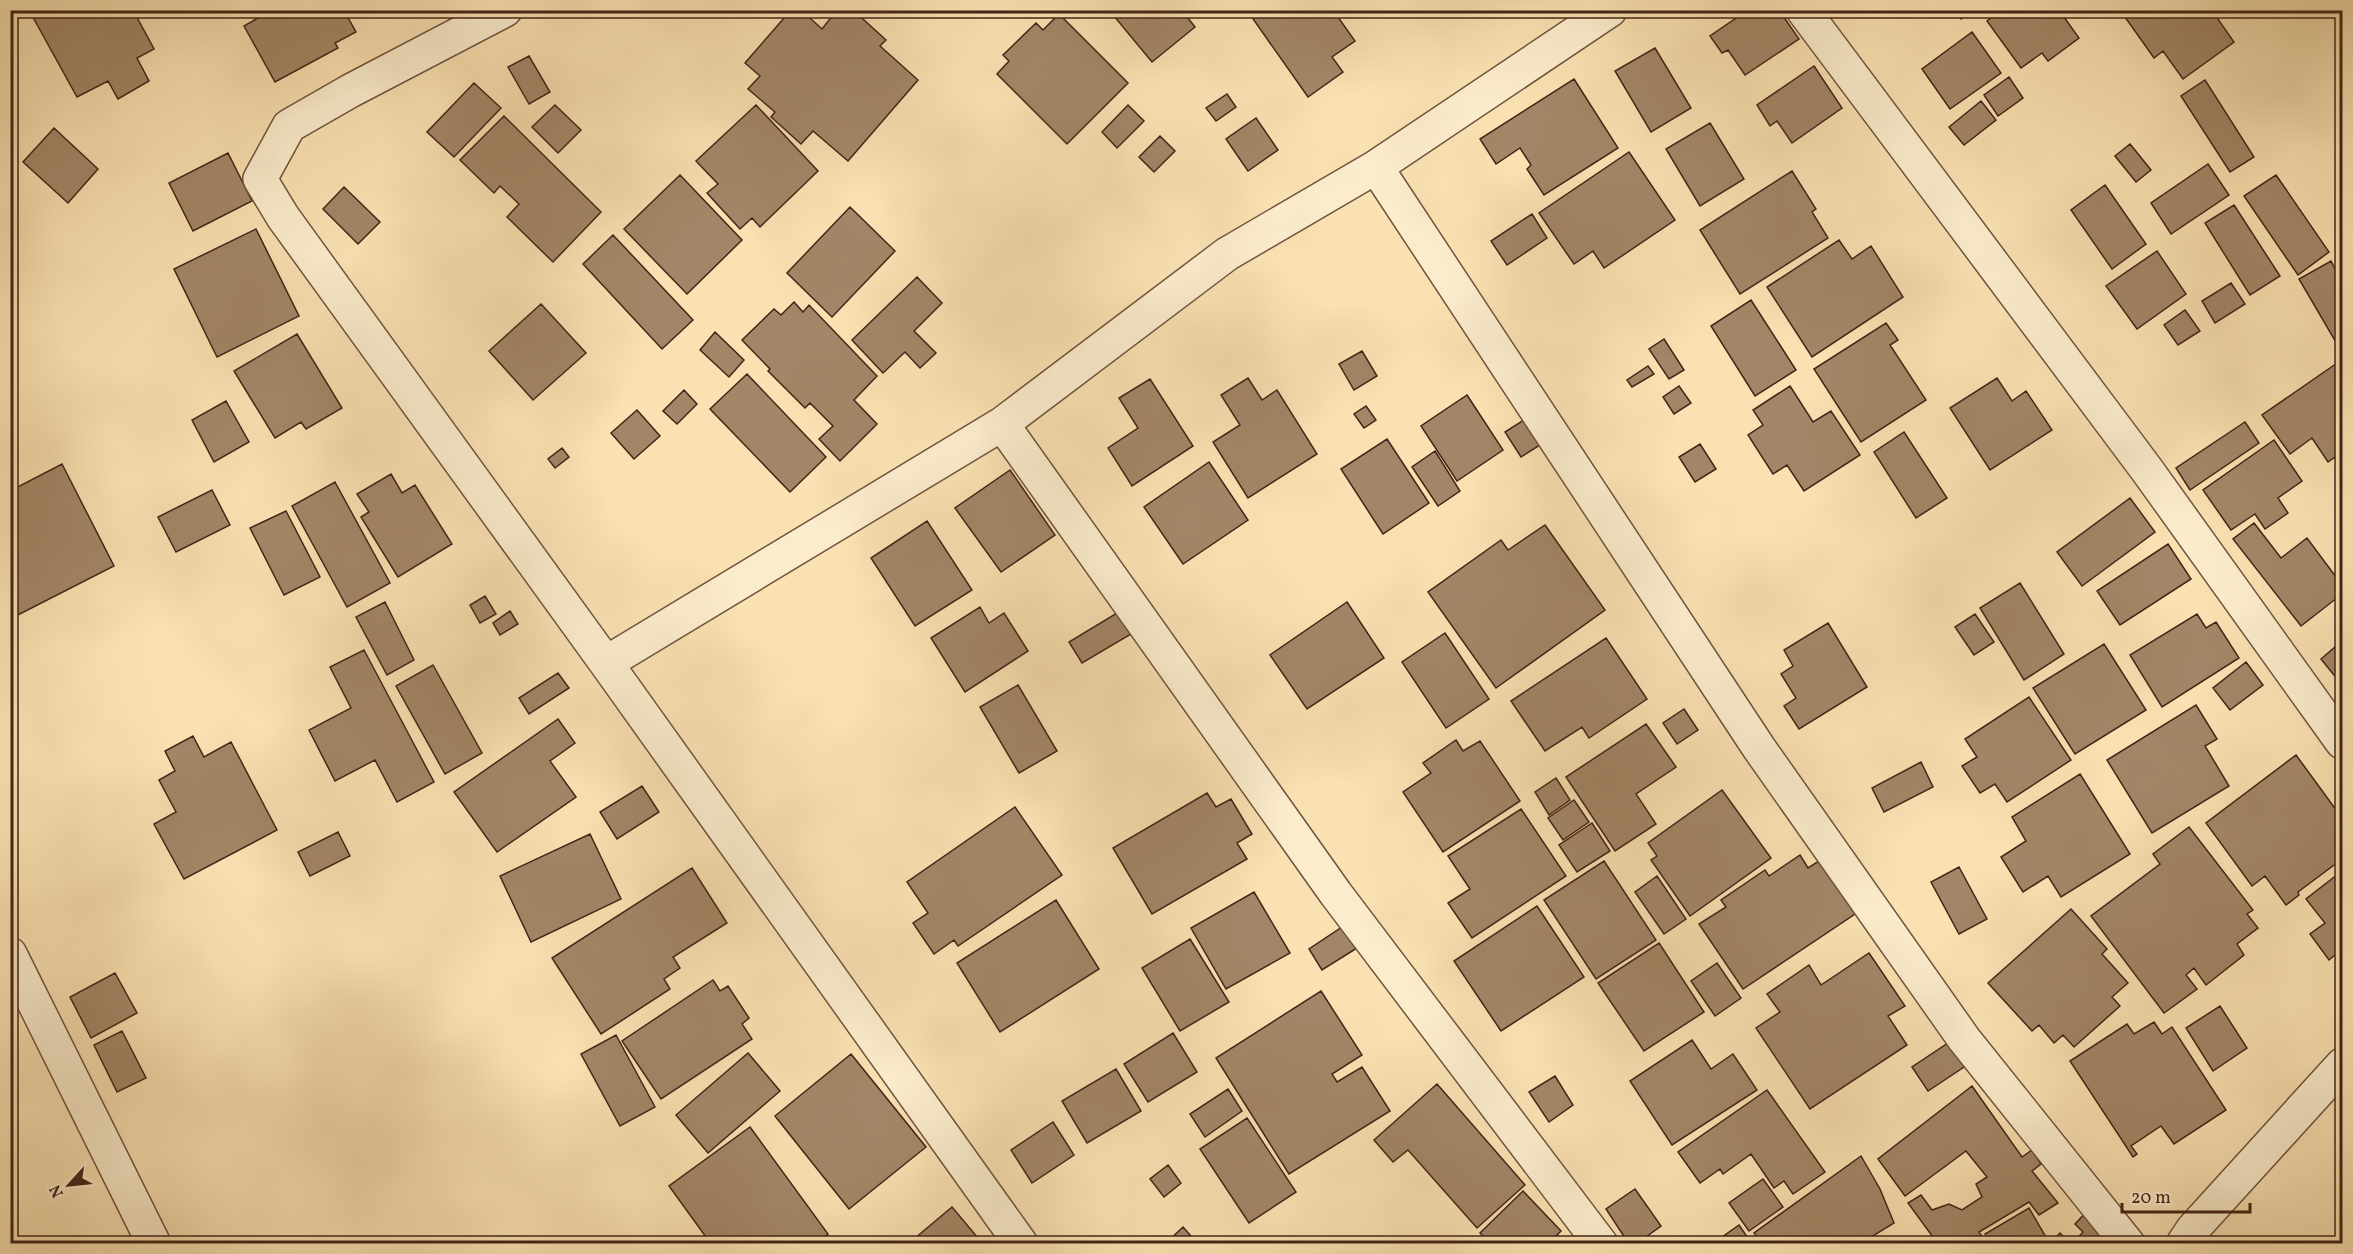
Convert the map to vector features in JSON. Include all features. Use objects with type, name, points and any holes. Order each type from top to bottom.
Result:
[{"type":"street","points":[[505,10],[360,85],[289,126],[260,178],[283,217],[606,663],[1021,1244]]},
{"type":"street","points":[[606,663],[1002,424],[1227,254],[1376,168],[1610,10]]},
{"type":"street","points":[[1803,10],[2140,460],[2343,742]]},
{"type":"street","points":[[1376,168],[1759,748],[1964,1040],[2128,1244]]},
{"type":"street","points":[[1002,424],[1336,894],[1601,1244]]},
{"type":"street","points":[[10,954],[154,1244]]},
{"type":"street","points":[[2195,1239],[2343,1065]]},
{"type":"building","points":[[29,10],[133,10],[154,49],[137,58],[149,81],[118,99],[108,81],[77,97]]},
{"type":"building","points":[[254,10],[352,10],[346,14],[356,32],[335,43],[338,48],[275,82],[244,26],[258,18]]},
{"type":"building","points":[[791,10],[801,10],[822,29],[837,10],[853,10],[886,40],[880,46],[918,80],[848,161],[813,131],[801,144],[771,117],[775,112],[748,89],[760,76],[745,63]]},
{"type":"building","points":[[1109,10],[1185,10],[1183,12],[1195,27],[1152,62]]},
{"type":"building","points":[[1259,10],[1333,10],[1355,41],[1332,57],[1343,72],[1308,97],[1251,16]]},
{"type":"building","points":[[1748,10],[1779,10],[1799,39],[1745,75],[1728,50],[1722,53],[1710,36]]},
{"type":"building","points":[[1954,10],[1972,10],[1961,19]]},
{"type":"building","points":[[2002,10],[2059,10],[2079,38],[2048,61],[2042,53],[2021,68],[1987,21]]},
{"type":"building","points":[[2120,10],[2216,10],[2213,12],[2234,42],[2183,79],[2163,51],[2154,58]]},
{"type":"building","points":[[1059,14],[1128,83],[1067,144],[997,74],[1009,61],[1003,55],[1036,23],[1043,30]]},
{"type":"building","points":[[1972,32],[2001,73],[1950,109],[1922,69]]},
{"type":"building","points":[[1655,48],[1691,108],[1651,132],[1615,71]]},
{"type":"building","points":[[529,56],[550,92],[529,104],[508,67]]},
{"type":"building","points":[[1814,66],[1842,108],[1792,143],[1777,121],[1770,126],[1757,105]]},
{"type":"building","points":[[2009,77],[2023,98],[1998,116],[1984,95]]},
{"type":"building","points":[[1574,79],[1618,148],[1544,195],[1527,169],[1531,165],[1520,148],[1496,164],[1480,139]]},
{"type":"building","points":[[2205,80],[2254,157],[2230,172],[2181,96]]},
{"type":"building","points":[[474,83],[501,108],[454,157],[427,132]]},
{"type":"building","points":[[1227,94],[1236,107],[1216,121],[1206,108]]},
{"type":"building","points":[[1981,101],[1996,120],[1964,145],[1949,127]]},
{"type":"building","points":[[555,105],[581,130],[558,153],[532,127]]},
{"type":"building","points":[[756,105],[818,171],[760,227],[752,218],[740,229],[707,193],[718,184],[696,161]]},
{"type":"building","points":[[1128,105],[1144,121],[1117,148],[1102,132]]},
{"type":"building","points":[[504,116],[601,212],[553,262],[507,217],[519,204],[500,186],[494,193],[460,160]]},
{"type":"building","points":[[1256,118],[1278,150],[1248,171],[1226,139]]},
{"type":"building","points":[[1710,123],[1744,179],[1700,206],[1666,149]]},
{"type":"building","points":[[54,128],[98,169],[68,203],[23,162]]},
{"type":"building","points":[[1160,136],[1175,151],[1154,172],[1139,157]]},
{"type":"building","points":[[2130,144],[2151,170],[2136,182],[2115,156]]},
{"type":"building","points":[[1629,152],[1675,220],[1604,268],[1593,251],[1574,264],[1539,213]]},
{"type":"building","points":[[228,153],[252,201],[193,231],[169,183]]},
{"type":"building","points":[[2208,164],[2229,195],[2171,234],[2151,203]]},
{"type":"building","points":[[1792,171],[1816,209],[1812,212],[1828,238],[1740,294],[1700,230]]},
{"type":"building","points":[[680,175],[742,240],[687,294],[624,229]]},
{"type":"building","points":[[2276,175],[2329,252],[2298,275],[2244,196]]},
{"type":"building","points":[[2105,185],[2146,244],[2112,269],[2071,210]]},
{"type":"building","points":[[344,187],[380,222],[358,244],[323,209]]},
{"type":"building","points":[[2234,205],[2280,276],[2250,295],[2205,223]]},
{"type":"building","points":[[850,207],[895,251],[832,317],[787,273]]},
{"type":"building","points":[[1532,214],[1547,238],[1507,265],[1491,241]]},
{"type":"building","points":[[256,229],[299,316],[217,357],[174,269]]},
{"type":"building","points":[[613,235],[693,320],[662,349],[583,264]]},
{"type":"building","points":[[1839,240],[1852,259],[1871,246],[1903,297],[1812,357],[1767,287]]},
{"type":"building","points":[[2157,251],[2186,294],[2137,329],[2106,286]]},
{"type":"building","points":[[2331,261],[2342,282],[2342,341],[2337,344],[2299,279]]},
{"type":"building","points":[[917,277],[942,303],[914,331],[936,353],[920,368],[905,352],[883,373],[852,340]]},
{"type":"building","points":[[2231,283],[2245,304],[2215,323],[2202,301]]},
{"type":"building","points":[[1751,300],[1796,370],[1755,396],[1711,326]]},
{"type":"building","points":[[794,302],[803,312],[809,305],[877,376],[854,400],[877,424],[840,461],[819,439],[833,426],[810,403],[805,408],[768,371],[770,369],[742,340],[774,309],[781,315]]},
{"type":"building","points":[[541,304],[586,353],[533,400],[489,351]]},
{"type":"building","points":[[2185,310],[2200,331],[2178,345],[2164,325]]},
{"type":"building","points":[[1886,323],[1898,340],[1890,345],[1926,400],[1861,442],[1814,369]]},
{"type":"building","points":[[715,332],[744,360],[729,377],[700,350]]},
{"type":"building","points":[[297,334],[342,408],[306,429],[301,422],[275,438],[234,371]]},
{"type":"building","points":[[1664,339],[1684,370],[1669,379],[1649,349]]},
{"type":"building","points":[[1362,351],[1377,376],[1354,390],[1339,364]]},
{"type":"building","points":[[2340,361],[2342,365],[2342,452],[2328,462],[2312,438],[2290,454],[2262,415]]},
{"type":"building","points":[[1648,366],[1654,374],[1632,387],[1627,380]]},
{"type":"building","points":[[747,374],[826,457],[790,492],[710,409]]},
{"type":"building","points":[[1248,378],[1262,400],[1277,390],[1317,454],[1248,498],[1213,442],[1240,425],[1221,395]]},
{"type":"building","points":[[1997,378],[2012,401],[2026,391],[2052,430],[1990,470],[1950,408]]},
{"type":"building","points":[[1150,379],[1193,446],[1132,486],[1108,448],[1138,428],[1119,398]]},
{"type":"building","points":[[1679,386],[1691,403],[1674,414],[1663,397]]},
{"type":"building","points":[[1790,386],[1813,422],[1831,411],[1860,455],[1804,491],[1787,465],[1773,474],[1748,435],[1763,425],[1753,410]]},
{"type":"building","points":[[684,390],[697,404],[677,424],[663,411]]},
{"type":"building","points":[[1467,395],[1503,450],[1457,481],[1421,426]]},
{"type":"building","points":[[226,401],[249,442],[214,462],[192,420]]},
{"type":"building","points":[[1366,406],[1376,420],[1364,428],[1354,414]]},
{"type":"building","points":[[637,410],[660,436],[634,459],[611,433]]},
{"type":"building","points":[[1527,418],[1543,443],[1521,457],[1505,432]]},
{"type":"building","points":[[2245,422],[2259,443],[2190,490],[2176,468]]},
{"type":"building","points":[[1904,432],[1947,498],[1916,518],[1874,452]]},
{"type":"building","points":[[1387,439],[1429,503],[1383,534],[1341,469]]},
{"type":"building","points":[[2274,440],[2302,481],[2278,498],[2288,513],[2265,529],[2255,514],[2231,530],[2203,490]]},
{"type":"building","points":[[1700,444],[1716,469],[1695,482],[1679,457]]},
{"type":"building","points":[[562,448],[569,457],[555,468],[548,459]]},
{"type":"building","points":[[1435,451],[1460,491],[1438,506],[1412,467]]},
{"type":"building","points":[[1209,462],[1248,520],[1183,564],[1144,507]]},
{"type":"building","points":[[62,464],[114,566],[10,619],[10,491]]},
{"type":"building","points":[[1010,470],[1055,535],[1001,572],[955,508]]},
{"type":"building","points":[[391,474],[402,493],[415,485],[452,544],[398,577],[361,517],[369,512],[357,494]]},
{"type":"building","points":[[335,482],[390,583],[347,607],[292,506]]},
{"type":"building","points":[[212,490],[230,525],[176,552],[158,517]]},
{"type":"building","points":[[2130,498],[2155,532],[2082,586],[2057,552]]},
{"type":"building","points":[[286,511],[320,577],[284,595],[250,528]]},
{"type":"building","points":[[927,521],[972,590],[915,626],[871,558]]},
{"type":"building","points":[[2254,523],[2281,558],[2307,538],[2342,585],[2342,594],[2301,626],[2233,539]]},
{"type":"building","points":[[1545,525],[1605,610],[1496,688],[1428,592],[1501,540],[1508,550]]},
{"type":"building","points":[[2168,544],[2191,579],[2120,625],[2097,591]]},
{"type":"building","points":[[2020,583],[2064,654],[2024,680],[1980,608]]},
{"type":"building","points":[[485,596],[496,614],[480,623],[470,605]]},
{"type":"building","points":[[385,602],[414,660],[387,675],[356,617]]},
{"type":"building","points":[[1347,602],[1384,658],[1307,709],[1270,655]]},
{"type":"building","points":[[980,607],[989,623],[1004,613],[1028,651],[965,692],[931,638]]},
{"type":"building","points":[[510,611],[518,624],[500,635],[493,623]]},
{"type":"building","points":[[1117,613],[1131,634],[1082,663],[1069,642]]},
{"type":"building","points":[[1975,614],[1994,642],[1974,655],[1955,627]]},
{"type":"building","points":[[2197,614],[2206,628],[2216,622],[2239,658],[2162,707],[2130,655]]},
{"type":"building","points":[[1828,623],[1867,687],[1799,729],[1784,706],[1796,698],[1781,674],[1793,666],[1784,650]]},
{"type":"building","points":[[1445,633],[1489,699],[1446,728],[1402,662]]},
{"type":"building","points":[[1606,638],[1647,699],[1589,738],[1582,727],[1545,751],[1511,701]]},
{"type":"building","points":[[2342,641],[2342,685],[2321,659]]},
{"type":"building","points":[[2104,644],[2146,710],[2075,754],[2033,688]]},
{"type":"building","points":[[364,650],[434,782],[397,802],[375,760],[335,781],[309,730],[351,708],[330,667]]},
{"type":"building","points":[[2246,662],[2263,685],[2230,710],[2213,688]]},
{"type":"building","points":[[433,665],[482,753],[445,774],[396,686]]},
{"type":"building","points":[[558,673],[569,688],[529,714],[519,698]]},
{"type":"building","points":[[1018,685],[1057,751],[1019,773],[980,707]]},
{"type":"building","points":[[2029,697],[2071,760],[2007,802],[1995,784],[1980,793],[1962,766],[1977,757],[1965,739]]},
{"type":"building","points":[[2196,705],[2217,739],[2205,746],[2229,786],[2152,833],[2107,760]]},
{"type":"building","points":[[1684,709],[1698,730],[1677,744],[1663,723]]},
{"type":"building","points":[[558,719],[575,743],[550,761],[576,797],[497,852],[454,792]]},
{"type":"building","points":[[1646,724],[1676,767],[1636,794],[1656,824],[1615,851],[1566,777]]},
{"type":"building","points":[[193,736],[204,757],[231,742],[277,830],[184,879],[154,824],[176,812],[159,780],[175,771],[165,751]]},
{"type":"building","points":[[1456,740],[1463,751],[1480,741],[1520,801],[1443,852],[1403,792],[1431,773],[1423,763]]},
{"type":"building","points":[[2296,755],[2342,818],[2342,859],[2298,892],[2299,895],[2286,905],[2265,876],[2252,886],[2206,823]]},
{"type":"building","points":[[1921,762],[1933,787],[1884,812],[1872,788]]},
{"type":"building","points":[[2080,774],[2130,854],[2061,897],[2048,876],[2023,892],[2001,857],[2026,841],[2012,817]]},
{"type":"building","points":[[1556,778],[1570,800],[1549,815],[1535,792]]},
{"type":"building","points":[[642,786],[659,812],[617,839],[600,812]]},
{"type":"building","points":[[1722,790],[1771,858],[1690,916],[1651,860],[1657,856],[1648,843]]},
{"type":"building","points":[[1207,793],[1216,807],[1231,799],[1252,834],[1237,843],[1247,859],[1152,914],[1113,848]]},
{"type":"building","points":[[1574,800],[1589,822],[1563,840],[1548,818]]},
{"type":"building","points":[[1015,807],[1062,875],[958,946],[954,940],[934,954],[913,923],[928,913],[907,882]]},
{"type":"building","points":[[1521,809],[1566,876],[1472,938],[1448,903],[1470,889],[1448,856]]},
{"type":"building","points":[[1592,823],[1610,851],[1577,872],[1559,845]]},
{"type":"building","points":[[2189,827],[2253,910],[2247,914],[2258,928],[2237,944],[2244,955],[2206,985],[2194,968],[2186,975],[2197,989],[2164,1013],[2091,916],[2160,864],[2153,854]]},
{"type":"building","points":[[338,832],[350,856],[310,876],[298,852]]},
{"type":"building","points":[[590,834],[621,899],[531,942],[500,876]]},
{"type":"building","points":[[1800,855],[1808,868],[1822,859],[1858,912],[1743,989],[1699,924],[1726,907],[1721,900],[1765,870],[1769,876]]},
{"type":"building","points":[[1604,861],[1656,940],[1596,979],[1544,900]]},
{"type":"building","points":[[1959,867],[1987,919],[1959,934],[1931,882]]},
{"type":"building","points":[[692,868],[727,923],[673,957],[680,968],[664,979],[670,989],[601,1034],[552,958]]},
{"type":"building","points":[[2342,871],[2342,949],[2329,960],[2310,934],[2325,923],[2306,899]]},
{"type":"building","points":[[1657,876],[1686,919],[1664,934],[1635,892]]},
{"type":"building","points":[[1254,892],[1290,953],[1226,989],[1191,928]]},
{"type":"building","points":[[1056,900],[1099,969],[1000,1032],[957,963]]},
{"type":"building","points":[[1537,906],[1584,977],[1501,1031],[1454,961]]},
{"type":"building","points":[[2071,909],[2107,949],[2102,954],[2128,983],[2112,997],[2120,1006],[2074,1047],[2063,1035],[2054,1043],[2039,1025],[2032,1031],[1988,983]]},
{"type":"building","points":[[1342,927],[1357,948],[1322,970],[1309,949]]},
{"type":"building","points":[[1190,939],[1229,1002],[1180,1031],[1142,968]]},
{"type":"building","points":[[1659,943],[1704,1012],[1644,1051],[1598,983]]},
{"type":"building","points":[[1869,953],[1905,1006],[1888,1016],[1907,1045],[1810,1109],[1756,1028],[1780,1012],[1767,994],[1809,965],[1821,985]]},
{"type":"building","points":[[1717,963],[1741,998],[1715,1016],[1691,981]]},
{"type":"building","points":[[115,973],[137,1013],[91,1038],[70,997]]},
{"type":"building","points":[[713,980],[720,991],[728,986],[749,1018],[742,1024],[752,1039],[661,1099],[622,1041]]},
{"type":"building","points":[[1321,991],[1362,1055],[1332,1074],[1337,1082],[1362,1067],[1390,1111],[1289,1174],[1216,1058]]},
{"type":"building","points":[[2220,1006],[2247,1048],[2213,1071],[2186,1028]]},
{"type":"building","points":[[2154,1022],[2162,1034],[2172,1027],[2226,1110],[2174,1144],[2161,1126],[2131,1146],[2137,1154],[2133,1157],[2070,1061],[2127,1024],[2134,1034]]},
{"type":"building","points":[[122,1031],[146,1078],[117,1092],[94,1045]]},
{"type":"building","points":[[1173,1033],[1197,1072],[1148,1102],[1124,1064]]},
{"type":"building","points":[[616,1035],[655,1107],[620,1126],[581,1054]]},
{"type":"building","points":[[1692,1040],[1711,1069],[1733,1054],[1757,1090],[1672,1145],[1630,1081]]},
{"type":"building","points":[[1951,1041],[1967,1065],[1928,1091],[1912,1067]]},
{"type":"building","points":[[748,1053],[780,1091],[708,1153],[676,1115]]},
{"type":"building","points":[[851,1054],[926,1147],[849,1209],[775,1116]]},
{"type":"building","points":[[1116,1069],[1141,1111],[1087,1143],[1062,1101]]},
{"type":"building","points":[[1555,1076],[1573,1105],[1549,1122],[1529,1092]]},
{"type":"building","points":[[1437,1084],[1525,1185],[1477,1228],[1408,1150],[1393,1162],[1374,1140]]},
{"type":"building","points":[[1972,1086],[2022,1157],[2032,1150],[2041,1164],[2032,1171],[2058,1203],[2039,1215],[2029,1202],[1979,1232],[1987,1244],[1938,1244],[1908,1203],[1921,1195],[1932,1210],[1949,1204],[1962,1210],[1982,1197],[1976,1184],[1987,1177],[1966,1151],[1905,1196],[1878,1159]]},
{"type":"building","points":[[1228,1089],[1242,1111],[1205,1137],[1190,1114]]},
{"type":"building","points":[[1767,1090],[1825,1172],[1793,1194],[1784,1181],[1774,1188],[1751,1154],[1723,1174],[1720,1169],[1700,1183],[1678,1152]]},
{"type":"building","points":[[1247,1118],[1296,1192],[1249,1223],[1200,1149]]},
{"type":"building","points":[[1053,1122],[1074,1155],[1032,1183],[1011,1150]]},
{"type":"building","points":[[750,1127],[828,1234],[814,1244],[711,1244],[669,1186]]},
{"type":"building","points":[[1861,1156],[1880,1189],[1894,1223],[1860,1244],[1762,1244],[1754,1233]]},
{"type":"building","points":[[1168,1165],[1181,1183],[1164,1197],[1150,1179]]},
{"type":"building","points":[[1763,1179],[1783,1207],[1749,1231],[1729,1203]]},
{"type":"building","points":[[1635,1189],[1661,1226],[1636,1244],[1629,1244],[1606,1209]]},
{"type":"building","points":[[1523,1191],[1561,1231],[1548,1244],[1491,1244],[1480,1233]]},
{"type":"building","points":[[952,1207],[983,1244],[908,1244]]},
{"type":"building","points":[[2029,1208],[2050,1244],[1990,1244],[1985,1234]]},
{"type":"building","points":[[2089,1209],[2113,1244],[2072,1244],[2083,1232],[2075,1224]]},
{"type":"building","points":[[1739,1225],[1752,1244],[1716,1244],[1715,1242]]},
{"type":"building","points":[[1183,1227],[1198,1244],[1165,1244]]},
{"type":"building","points":[[2060,1233],[2072,1244],[2052,1244],[2051,1242]]}]
